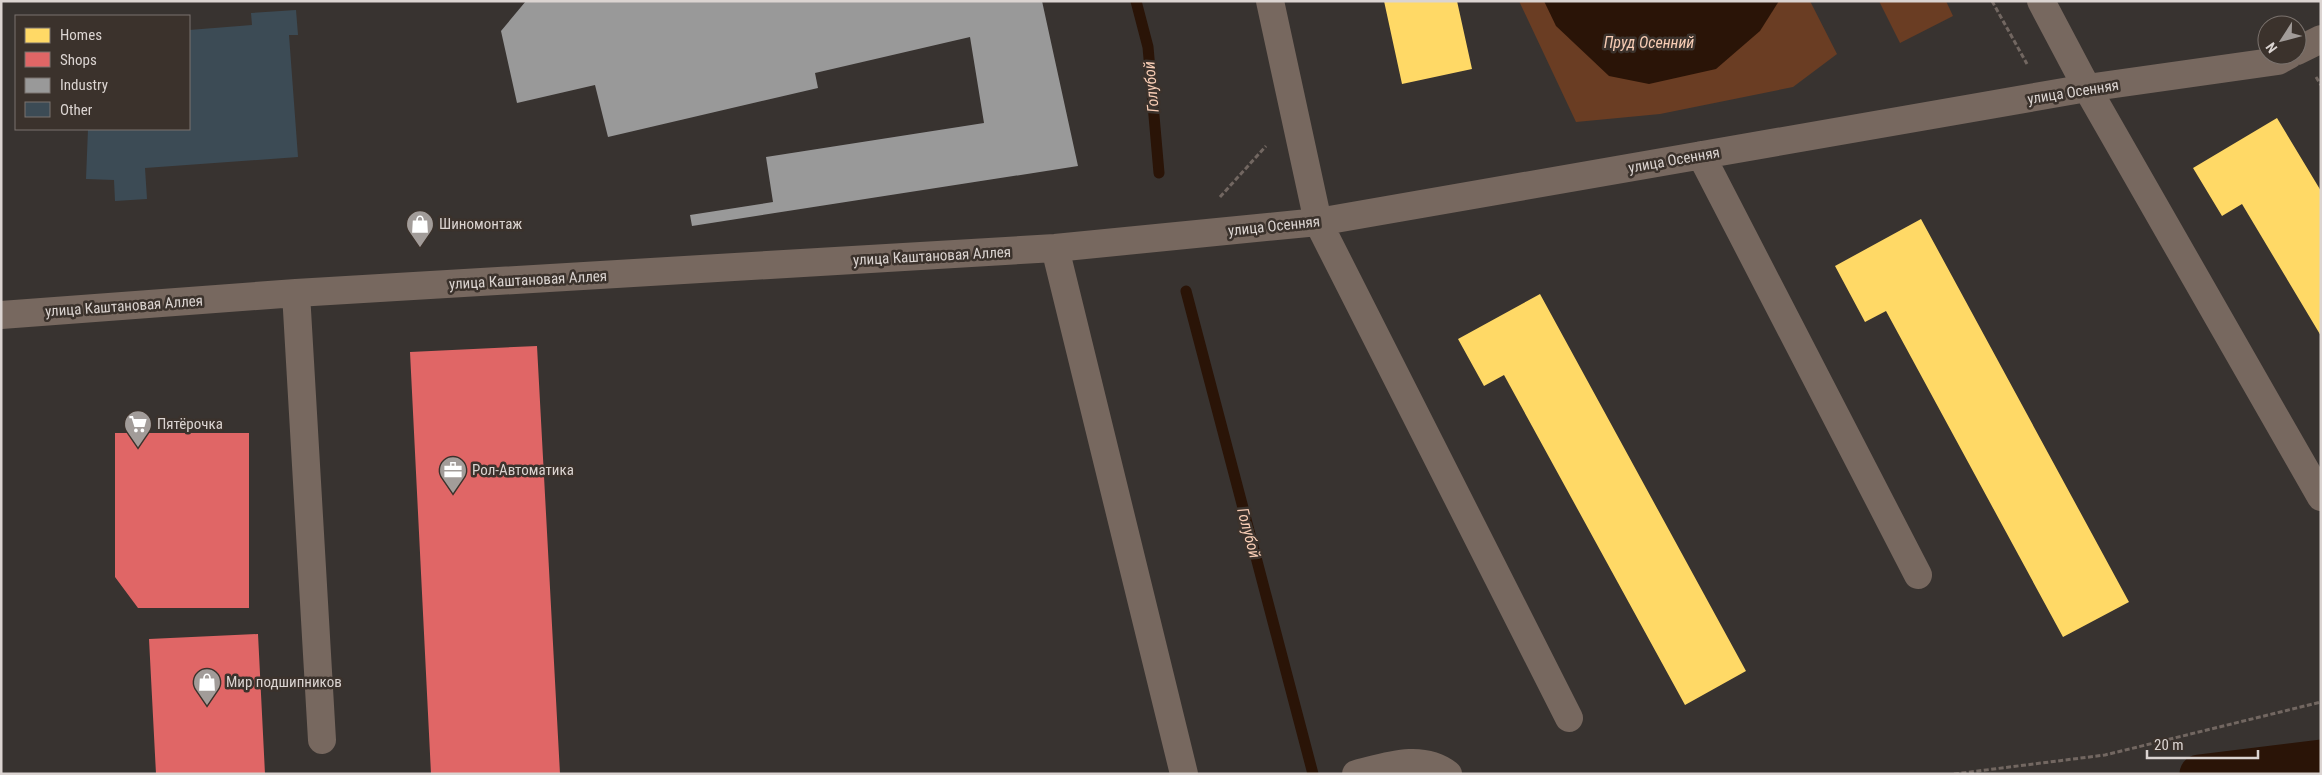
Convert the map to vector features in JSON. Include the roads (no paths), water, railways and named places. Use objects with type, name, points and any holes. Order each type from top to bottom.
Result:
[{"type":"street","points":[[1270,1],[1318,222],[1569,718]]},
{"type":"street","points":[[2041,1],[2087,88],[2321,497]]},
{"type":"street","points":[[2307,46],[2321,39]]},
{"type":"street","name":"улица Осенняя","points":[[1055,248],[1318,222],[2087,88],[2257,64]]},
{"type":"street","points":[[1701,155],[1918,575]]},
{"type":"street","points":[[1055,248],[1184,774]]},
{"type":"street","name":"улица Каштановая Аллея","points":[[1,315],[296,294],[1055,248]]},
{"type":"street","points":[[296,294],[322,740]]},
{"type":"street","points":[[1356,774],[1406,761],[1440,768],[1448,774]]},
{"type":"water","name":"Пруд Осенний","points":[[1544,1],[1779,1],[1760,31],[1716,69],[1649,84],[1609,76],[1556,26]]},
{"type":"waterway","name":"Голубой","points":[[1136,1],[1148,47],[1159,173]]},
{"type":"waterway","name":"Голубой","points":[[1186,291],[1313,774]]},
{"type":"waterway","points":[[2199,774],[2321,759]]},
{"type":"place","name":"Шиномонтаж","points":[[420,248]]},
{"type":"place","name":"Пятёрочка","points":[[138,448]]},
{"type":"place","name":"Рол-Автоматика","points":[[453,494]]},
{"type":"place","name":"Мир подшипников","points":[[207,706]]}]
